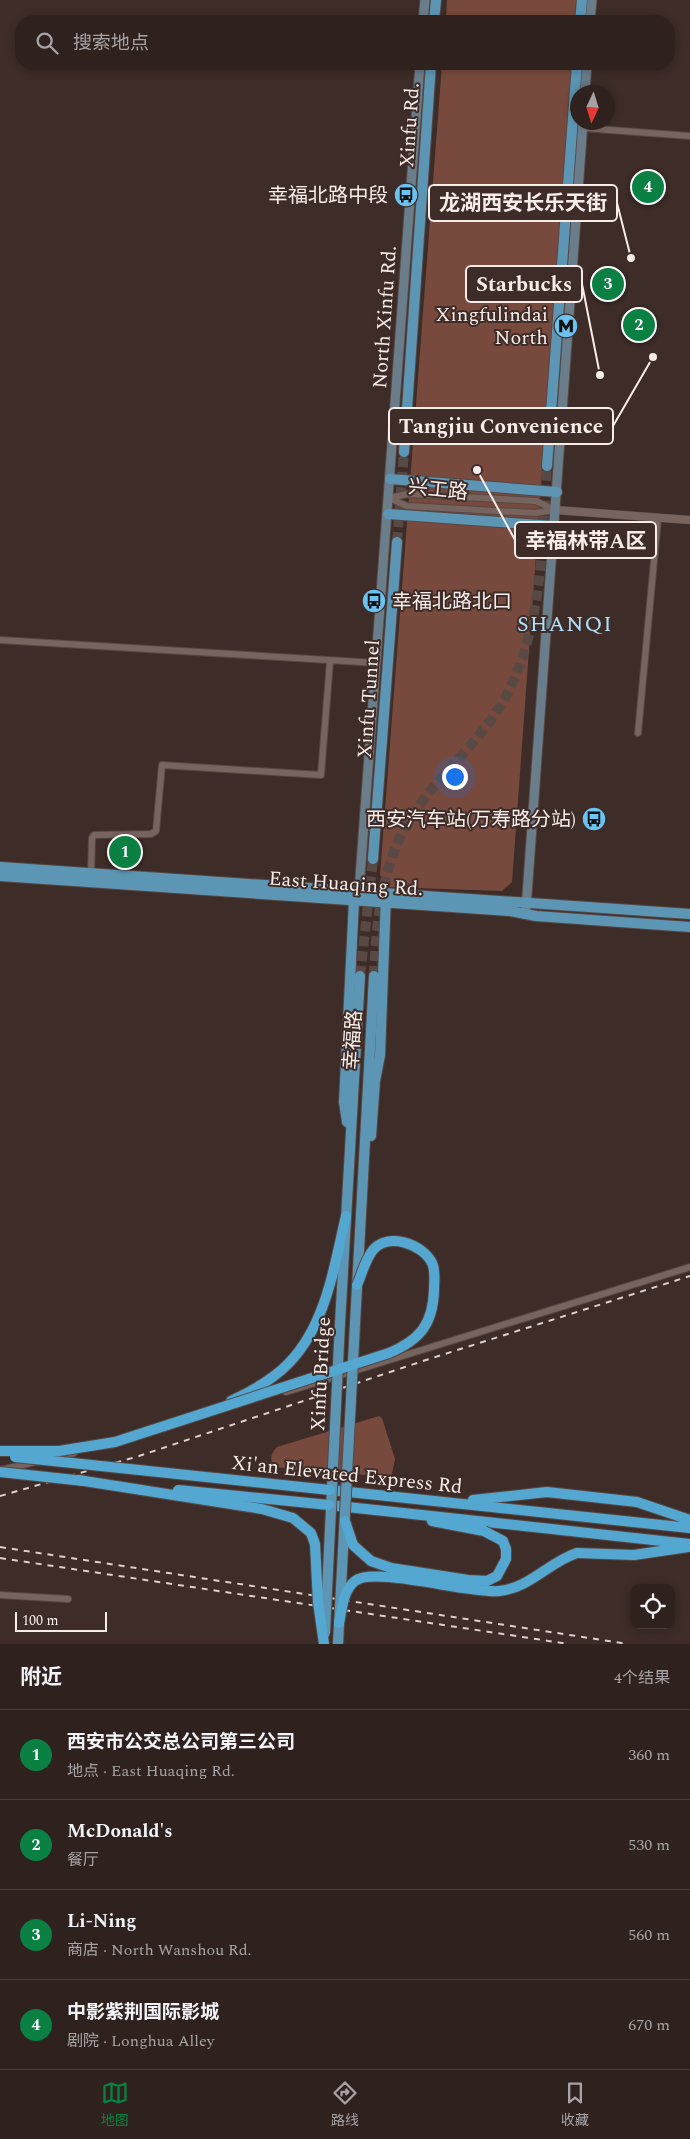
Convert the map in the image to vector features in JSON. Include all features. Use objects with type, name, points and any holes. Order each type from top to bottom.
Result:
[{"type":"highway","points":[[212,1412],[275,1375],[308,1337],[317,1320],[332,1278],[346,1216]]},
{"type":"highway","points":[[0,1451],[59,1451],[133,1437],[389,1353],[413,1341],[420,1334],[430,1316],[434,1296],[433,1266],[427,1256],[404,1242],[393,1241],[382,1244],[370,1254],[357,1285]]},
{"type":"highway","name":"Xi'an Elevated Express Rd","points":[[0,1456],[690,1528]]},
{"type":"highway","name":"Xi'an Elevated Express Rd","points":[[0,1471],[372,1509],[690,1545]]},
{"type":"highway","points":[[78,1480],[262,1509],[293,1518],[311,1533],[315,1544],[318,1602],[324,1644]]},
{"type":"highway","points":[[458,1503],[546,1492],[637,1502],[690,1520]]},
{"type":"highway","points":[[345,1521],[353,1545],[358,1552],[371,1561],[391,1568],[474,1581],[487,1581],[494,1578],[502,1570],[506,1559],[506,1549],[503,1541],[484,1532],[372,1509]]},
{"type":"highway","points":[[339,1623],[347,1593],[354,1582],[360,1578],[403,1579],[464,1589],[499,1591],[528,1581],[577,1553],[634,1555],[690,1545]]},
{"type":"main road","points":[[424,15],[425,0]]},
{"type":"main road","points":[[435,15],[436,0]]},
{"type":"main road","points":[[581,15],[582,0]]},
{"type":"main road","points":[[591,15],[592,0]]},
{"type":"main road","name":"North Xinfu Rd.","points":[[354,901],[360,891],[420,70]]},
{"type":"main road","name":"Xinfu Rd.","points":[[404,452],[431,70]]},
{"type":"main road","points":[[547,466],[577,70]]},
{"type":"main road","points":[[586,85],[587,70]]},
{"type":"main road","points":[[526,914],[583,130]]},
{"type":"main road","points":[[570,162],[578,196]]},
{"type":"main road","points":[[409,211],[422,186]]},
{"type":"main road","points":[[390,479],[557,492]]},
{"type":"main road","points":[[388,514],[554,526]]},
{"type":"main road","name":"Xinfu Tunnel","points":[[373,859],[397,542]]},
{"type":"main road","name":"East Huaqing Rd.","points":[[0,867],[337,892],[360,891],[385,898],[526,914],[690,927]]},
{"type":"main road","name":"East Huaqing Rd.","points":[[0,876],[354,901],[385,898],[527,903],[690,914]]},
{"type":"main road","points":[[361,1206],[370,1161],[375,1081],[380,1055],[385,898]]},
{"type":"main road","points":[[348,1104],[354,901]]},
{"type":"main road","name":"幸福路","points":[[348,1104],[360,976]]},
{"type":"main road","name":"幸福路","points":[[366,1106],[374,976]]},
{"type":"main road","name":"Xinfu Bridge","points":[[324,1644],[350,1145],[348,1104]]},
{"type":"main road","name":"Xinfu Bridge","points":[[338,1644],[366,1106]]},
{"type":"street","points":[[615,128],[690,136]]},
{"type":"street","name":"兴工路","points":[[389,498],[408,494],[536,501],[555,510]]},
{"type":"street","name":"兴工路","points":[[389,498],[407,506],[535,513],[555,510]]},
{"type":"street","points":[[555,510],[690,520]]},
{"type":"street","points":[[638,733],[658,518]]},
{"type":"street","points":[[0,640],[377,663]]},
{"type":"street","points":[[91,874],[92,838],[94,834],[151,834],[156,831],[162,765],[320,775],[330,661]]},
{"type":"street","points":[[286,1392],[690,1267]]},
{"type":"street","points":[[0,1471],[76,1453]]},
{"type":"street","points":[[0,1595],[68,1599]]},
{"type":"shaded area","points":[[447,0],[576,0],[575,15],[446,15]]},
{"type":"shaded area","points":[[442,70],[572,70],[512,882],[502,891],[386,887],[380,875]]},
{"type":"shaded area","points":[[379,1416],[382,1418],[395,1459],[392,1474],[388,1477],[274,1467],[272,1464],[271,1456],[277,1447]]},
{"type":"tunnel","points":[[397,542],[404,452]]},
{"type":"tunnel","points":[[374,976],[380,909],[384,886],[397,843],[407,823],[420,804],[476,739],[496,712],[518,671],[534,614],[542,555],[547,466]]},
{"type":"tunnel","points":[[360,976],[373,859]]},
{"type":"railway","points":[[0,1496],[139,1456],[426,1360],[690,1276]]},
{"type":"railway","points":[[0,1547],[628,1644]]},
{"type":"railway","points":[[0,1558],[569,1644]]},
{"type":"place","name":"中影紫荆国际影城","points":[[648,187]]},
{"type":"place","name":"幸福北路中段","points":[[406,195]]},
{"type":"place","name":"龙湖西安长乐天街","points":[[631,258]]},
{"type":"place","name":"Li-Ning","points":[[608,284]]},
{"type":"place","name":"McDonald's","points":[[639,325]]},
{"type":"place","name":"Xingfulindai North","points":[[566,326]]},
{"type":"place","name":"Tangjiu Convenience","points":[[653,357]]},
{"type":"place","name":"Starbucks","points":[[600,375]]},
{"type":"place","name":"幸福林带A区","points":[[477,470]]},
{"type":"place","name":"幸福北路北口","points":[[374,601]]},
{"type":"place","name":"西安汽车站(万寿路分站)","points":[[594,819]]},
{"type":"place","name":"西安市公交总公司第三公司","points":[[125,852]]},
{"type":"district","name":"SHANQI","points":[[565,623]]}]
